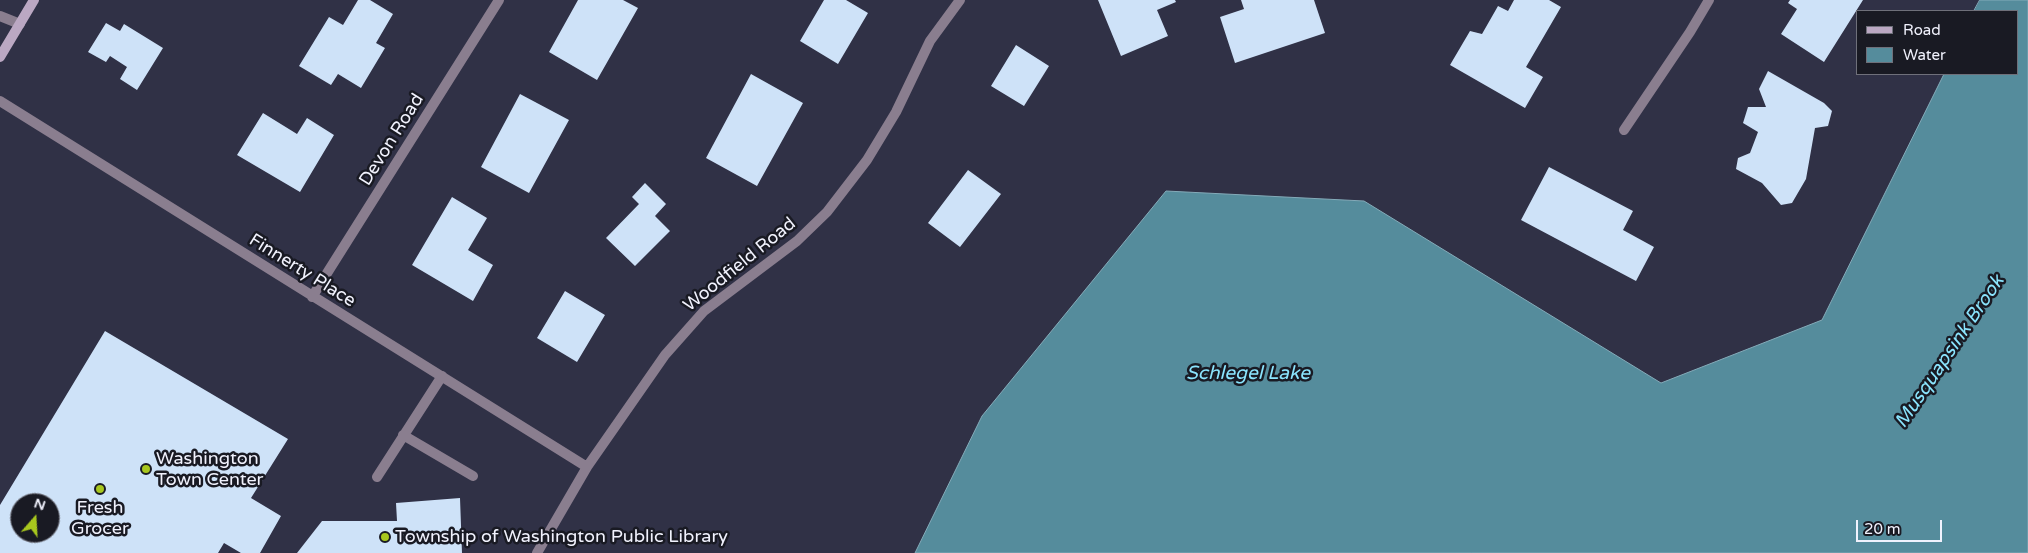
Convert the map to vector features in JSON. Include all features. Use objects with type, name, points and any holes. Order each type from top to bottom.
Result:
[{"type":"street","points":[[0,57],[34,0]]},
{"type":"street","name":"Devon Road","points":[[312,297],[499,0]]},
{"type":"street","name":"Woodfield Road","points":[[537,553],[588,467],[665,355],[704,311],[797,241],[827,212],[867,160],[896,112],[930,41],[960,0]]},
{"type":"street","points":[[1624,130],[1690,32],[1709,0]]},
{"type":"street","points":[[0,16],[20,24]]},
{"type":"street","name":"Finnerty Place","points":[[0,101],[312,297],[588,467]]},
{"type":"street","points":[[377,476],[442,376]]},
{"type":"street","points":[[403,435],[472,476]]},
{"type":"water","name":"Schlegel Lake","points":[[1980,0],[2028,0],[2028,553],[915,553],[982,416],[1166,191],[1364,201],[1661,383],[1822,320],[1944,75],[2018,75],[2018,10],[1975,10]]},
{"type":"building","points":[[358,0],[370,0],[393,14],[376,43],[385,48],[361,88],[338,74],[331,85],[299,66],[329,17],[343,25]]},
{"type":"building","points":[[578,0],[623,0],[638,8],[597,80],[549,52]]},
{"type":"building","points":[[824,0],[846,0],[868,13],[838,64],[800,41]]},
{"type":"building","points":[[1098,0],[1175,0],[1176,2],[1157,10],[1168,36],[1121,56]]},
{"type":"building","points":[[1241,0],[1314,0],[1325,33],[1235,63],[1220,17],[1244,9]]},
{"type":"building","points":[[1514,0],[1549,0],[1561,7],[1526,67],[1543,77],[1525,108],[1450,65],[1470,31],[1482,34],[1498,6],[1508,11]]},
{"type":"building","points":[[1790,0],[1863,0],[1824,62],[1781,34],[1797,9],[1788,3]]},
{"type":"building","points":[[106,23],[120,31],[124,24],[163,48],[137,90],[120,79],[127,67],[110,56],[106,62],[88,52]]},
{"type":"building","points":[[1016,45],[1049,66],[1024,106],[991,86]]},
{"type":"building","points":[[1768,71],[1824,103],[1832,111],[1828,126],[1815,128],[1806,179],[1792,203],[1781,205],[1762,183],[1736,169],[1738,158],[1750,153],[1758,132],[1743,123],[1748,107],[1766,107],[1759,89]]},
{"type":"building","points":[[751,74],[803,103],[757,186],[706,158]]},
{"type":"building","points":[[520,94],[569,120],[529,193],[481,167]]},
{"type":"building","points":[[263,113],[297,134],[307,118],[334,135],[300,192],[237,155]]},
{"type":"building","points":[[1549,167],[1633,211],[1623,230],[1654,247],[1636,281],[1521,220]]},
{"type":"building","points":[[968,170],[1001,194],[960,247],[928,223]]},
{"type":"building","points":[[645,183],[666,204],[655,216],[670,231],[635,266],[606,238],[639,204],[632,197]]},
{"type":"building","points":[[452,197],[487,218],[468,250],[493,265],[473,301],[412,265]]},
{"type":"building","points":[[565,291],[605,315],[577,362],[537,338]]},
{"type":"building","name":"Washington Town Center","points":[[105,331],[288,439],[251,498],[281,516],[260,553],[241,553],[224,543],[218,553],[0,553],[0,505]]},
{"type":"building","name":"Township of Washington Public Library","points":[[460,498],[462,553],[297,553],[322,521],[397,521],[396,503]]},
{"type":"place","name":"Washington Town Center","points":[[146,469]]},
{"type":"place","name":"Fresh Grocer","points":[[100,489]]},
{"type":"place","name":"Township of Washington Public Library","points":[[385,537]]},
{"type":"water label","name":"Musquapsink Brook","points":[[1950,352]]}]
